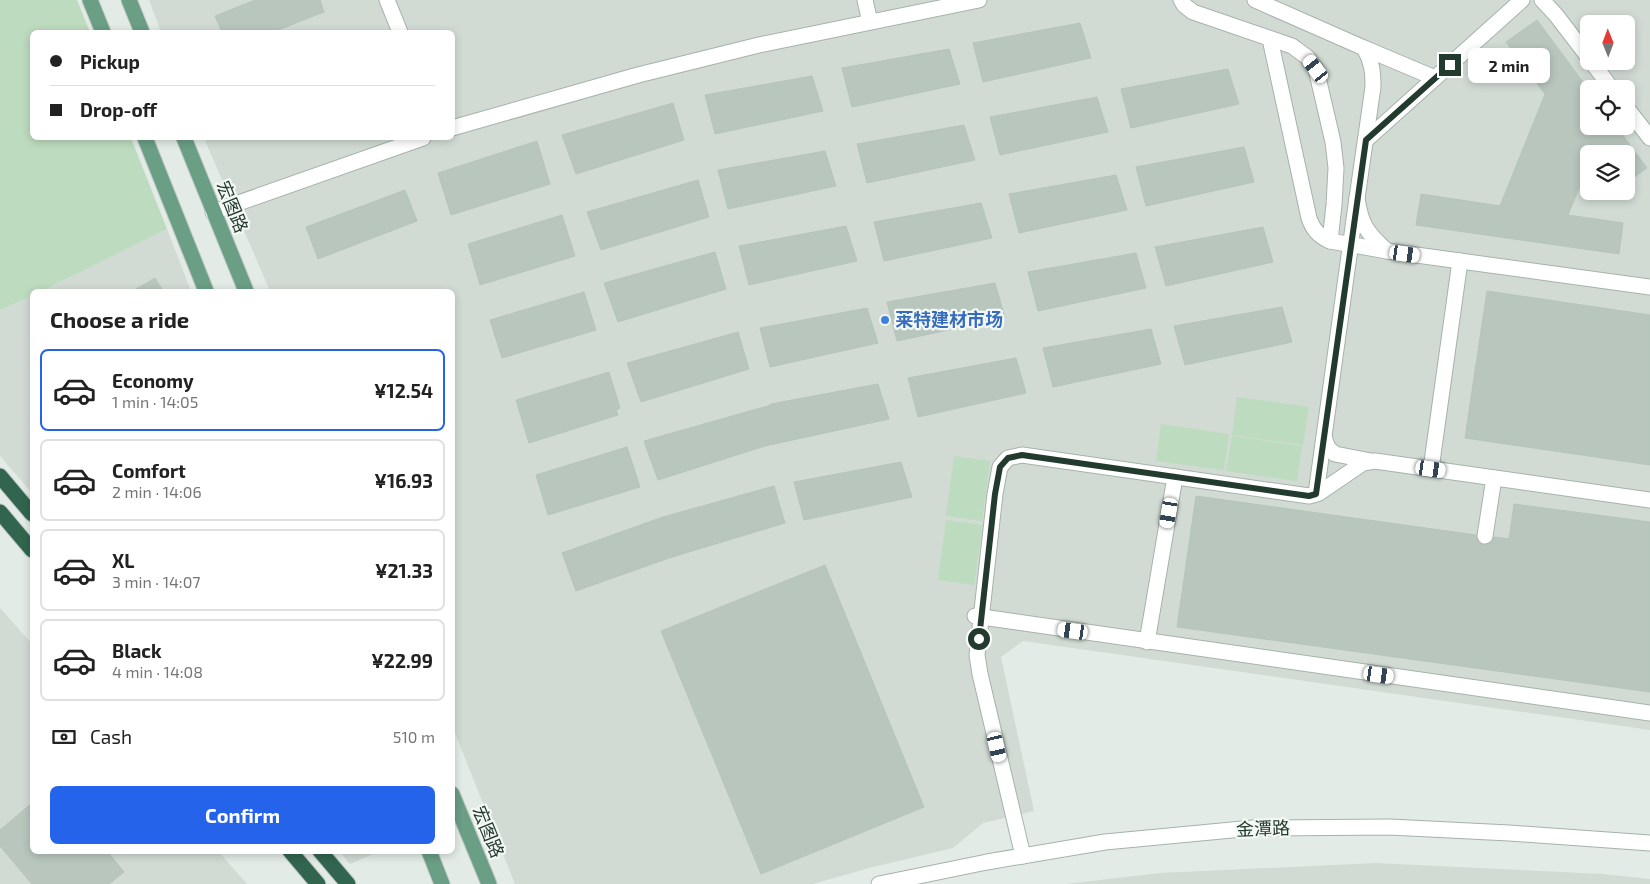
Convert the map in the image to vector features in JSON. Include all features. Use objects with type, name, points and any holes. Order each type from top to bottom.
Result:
[{"type":"highway","points":[[0,476],[30,512]]},
{"type":"highway","points":[[0,512],[30,548]]},
{"type":"highway","points":[[293,854],[318,884]]},
{"type":"highway","points":[[323,854],[348,884]]},
{"type":"main road","points":[[90,0],[102,30]]},
{"type":"main road","points":[[129,0],[141,30]]},
{"type":"main road","points":[[146,140],[205,289]]},
{"type":"main road","name":"宏图路","points":[[185,140],[245,289]]},
{"type":"main road","name":"宏图路","points":[[455,801],[489,884]]},
{"type":"main road","points":[[430,854],[442,884]]},
{"type":"street","points":[[387,0],[399,30]]},
{"type":"street","points":[[865,0],[870,22]]},
{"type":"street","points":[[455,127],[638,75],[759,45],[979,0]]},
{"type":"street","points":[[1181,0],[1193,12],[1292,46],[1307,57],[1316,69],[1333,142],[1336,168],[1330,241]]},
{"type":"street","points":[[1255,0],[1435,78]]},
{"type":"street","points":[[1366,140],[1522,0]]},
{"type":"street","points":[[1542,0],[1580,47]]},
{"type":"street","points":[[1270,39],[1309,218],[1319,236],[1330,241],[1387,251],[1650,287]]},
{"type":"street","points":[[1316,494],[1373,87],[1374,72],[1369,56],[1364,48]]},
{"type":"street","points":[[1598,70],[1605,80]]},
{"type":"street","points":[[1635,119],[1650,138]]},
{"type":"street","points":[[213,212],[417,140]]},
{"type":"street","points":[[1357,198],[1363,225],[1387,251]]},
{"type":"street","points":[[1431,469],[1460,261]]},
{"type":"street","points":[[1324,437],[1328,448],[1335,454],[1375,462],[1650,500]]},
{"type":"street","points":[[1023,856],[980,674],[978,655],[978,617],[995,494],[1000,467],[1008,458],[1022,455],[1309,496],[1319,493],[1363,463],[1375,462]]},
{"type":"street","points":[[1147,642],[1175,477]]},
{"type":"street","points":[[1485,536],[1494,478]]},
{"type":"street","points":[[978,617],[1650,713]]},
{"type":"street","name":"金潭路","points":[[879,884],[1105,842],[1252,828],[1390,827],[1650,843]]},
{"type":"shaded area","points":[[149,0],[1650,0],[1650,730],[1023,641],[1001,657],[1034,811],[983,823],[953,848],[869,868],[813,884],[515,884],[455,733],[455,289],[269,289],[205,140],[455,140],[455,30],[160,30]]},
{"type":"shaded area","points":[[167,229],[190,289],[46,289]]},
{"type":"shaded area","points":[[30,297],[30,491],[0,456],[0,310]]},
{"type":"shaded area","points":[[0,608],[30,642],[30,854],[221,854],[247,884],[0,884]]},
{"type":"shaded area","points":[[342,854],[373,854],[350,864]]},
{"type":"shaded area","points":[[1376,863],[1603,874],[1650,879],[1650,884],[1066,884],[1160,873]]},
{"type":"green space","points":[[0,0],[77,0],[89,30],[30,30],[30,140],[132,140],[167,229],[46,289],[30,289],[30,297],[0,310]]},
{"type":"green space","points":[[1237,397],[1309,407],[1303,445],[1232,435]]},
{"type":"green space","points":[[1161,424],[1229,434],[1224,470],[1156,461]]},
{"type":"green space","points":[[1232,436],[1302,446],[1297,481],[1226,471]]},
{"type":"green space","points":[[954,456],[990,461],[982,521],[946,516]]},
{"type":"green space","points":[[946,520],[983,525],[974,585],[938,580]]},
{"type":"building","points":[[255,0],[320,0],[324,12],[278,30],[221,30],[215,16]]},
{"type":"building","points":[[1537,20],[1582,80],[1580,80],[1580,135],[1623,135],[1630,145],[1580,145],[1580,186],[1568,215],[1623,223],[1619,254],[1416,225],[1421,194],[1500,206],[1545,94],[1506,42]]},
{"type":"building","points":[[1080,23],[1091,58],[983,82],[973,43]]},
{"type":"building","points":[[949,49],[960,84],[852,107],[842,68]]},
{"type":"building","points":[[1228,69],[1239,104],[1131,128],[1121,89]]},
{"type":"building","points":[[812,76],[823,111],[715,134],[705,95]]},
{"type":"building","points":[[1097,97],[1108,132],[1000,155],[990,117]]},
{"type":"building","points":[[673,103],[684,140],[576,174],[562,135]]},
{"type":"building","points":[[964,125],[975,160],[867,183],[857,144]]},
{"type":"building","points":[[537,141],[550,184],[451,215],[438,173]]},
{"type":"building","points":[[1244,147],[1254,182],[1146,206],[1136,167]]},
{"type":"building","points":[[825,151],[836,186],[728,209],[718,170]]},
{"type":"building","points":[[1635,152],[1647,168],[1635,177]]},
{"type":"building","points":[[1116,175],[1127,210],[1019,233],[1009,194]]},
{"type":"building","points":[[698,180],[709,217],[601,250],[587,212]]},
{"type":"building","points":[[405,190],[417,221],[318,259],[306,227]]},
{"type":"building","points":[[981,203],[992,238],[884,261],[874,222]]},
{"type":"building","points":[[562,215],[575,256],[480,285],[468,244]]},
{"type":"building","points":[[846,226],[857,261],[749,285],[739,246]]},
{"type":"building","points":[[1263,227],[1273,262],[1166,286],[1155,247]]},
{"type":"building","points":[[715,252],[726,289],[618,322],[604,283]]},
{"type":"building","points":[[1136,253],[1146,288],[1038,311],[1028,272]]},
{"type":"building","points":[[155,278],[162,289],[136,289]]},
{"type":"building","points":[[995,283],[1005,318],[897,341],[887,302]]},
{"type":"building","points":[[1487,291],[1650,315],[1650,465],[1465,438]]},
{"type":"building","points":[[584,292],[596,330],[502,358],[490,320]]},
{"type":"building","points":[[1282,307],[1292,342],[1185,365],[1174,326]]},
{"type":"building","points":[[867,308],[878,343],[770,367],[760,328]]},
{"type":"building","points":[[1151,329],[1161,364],[1053,387],[1043,348]]},
{"type":"building","points":[[738,332],[749,369],[641,402],[627,363]]},
{"type":"building","points":[[1016,358],[1026,393],[918,417],[908,378]]},
{"type":"building","points":[[609,372],[620,408],[616,410],[618,415],[529,443],[516,400]]},
{"type":"building","points":[[878,384],[889,419],[765,446],[658,480],[644,441],[771,404]]},
{"type":"building","points":[[627,447],[640,487],[548,515],[536,475]]},
{"type":"building","points":[[901,462],[912,497],[804,520],[794,482]]},
{"type":"building","points":[[774,486],[785,523],[669,558],[576,591],[562,553],[663,517]]},
{"type":"building","points":[[1196,496],[1476,535],[1479,543],[1484,545],[1492,542],[1494,537],[1509,539],[1514,504],[1650,522],[1650,692],[1177,627]]},
{"type":"building","points":[[825,565],[924,807],[761,874],[661,631]]},
{"type":"building","points":[[30,805],[30,854],[109,854],[124,872],[109,884],[32,884],[0,846],[0,830]]},
{"type":"place","name":"莱特建材市场","points":[[885,320]]},
{"type":"route","points":[[979,639],[995,494],[1000,467],[1008,458],[1022,455],[1309,496],[1316,494],[1366,140],[1450,65]]}]
